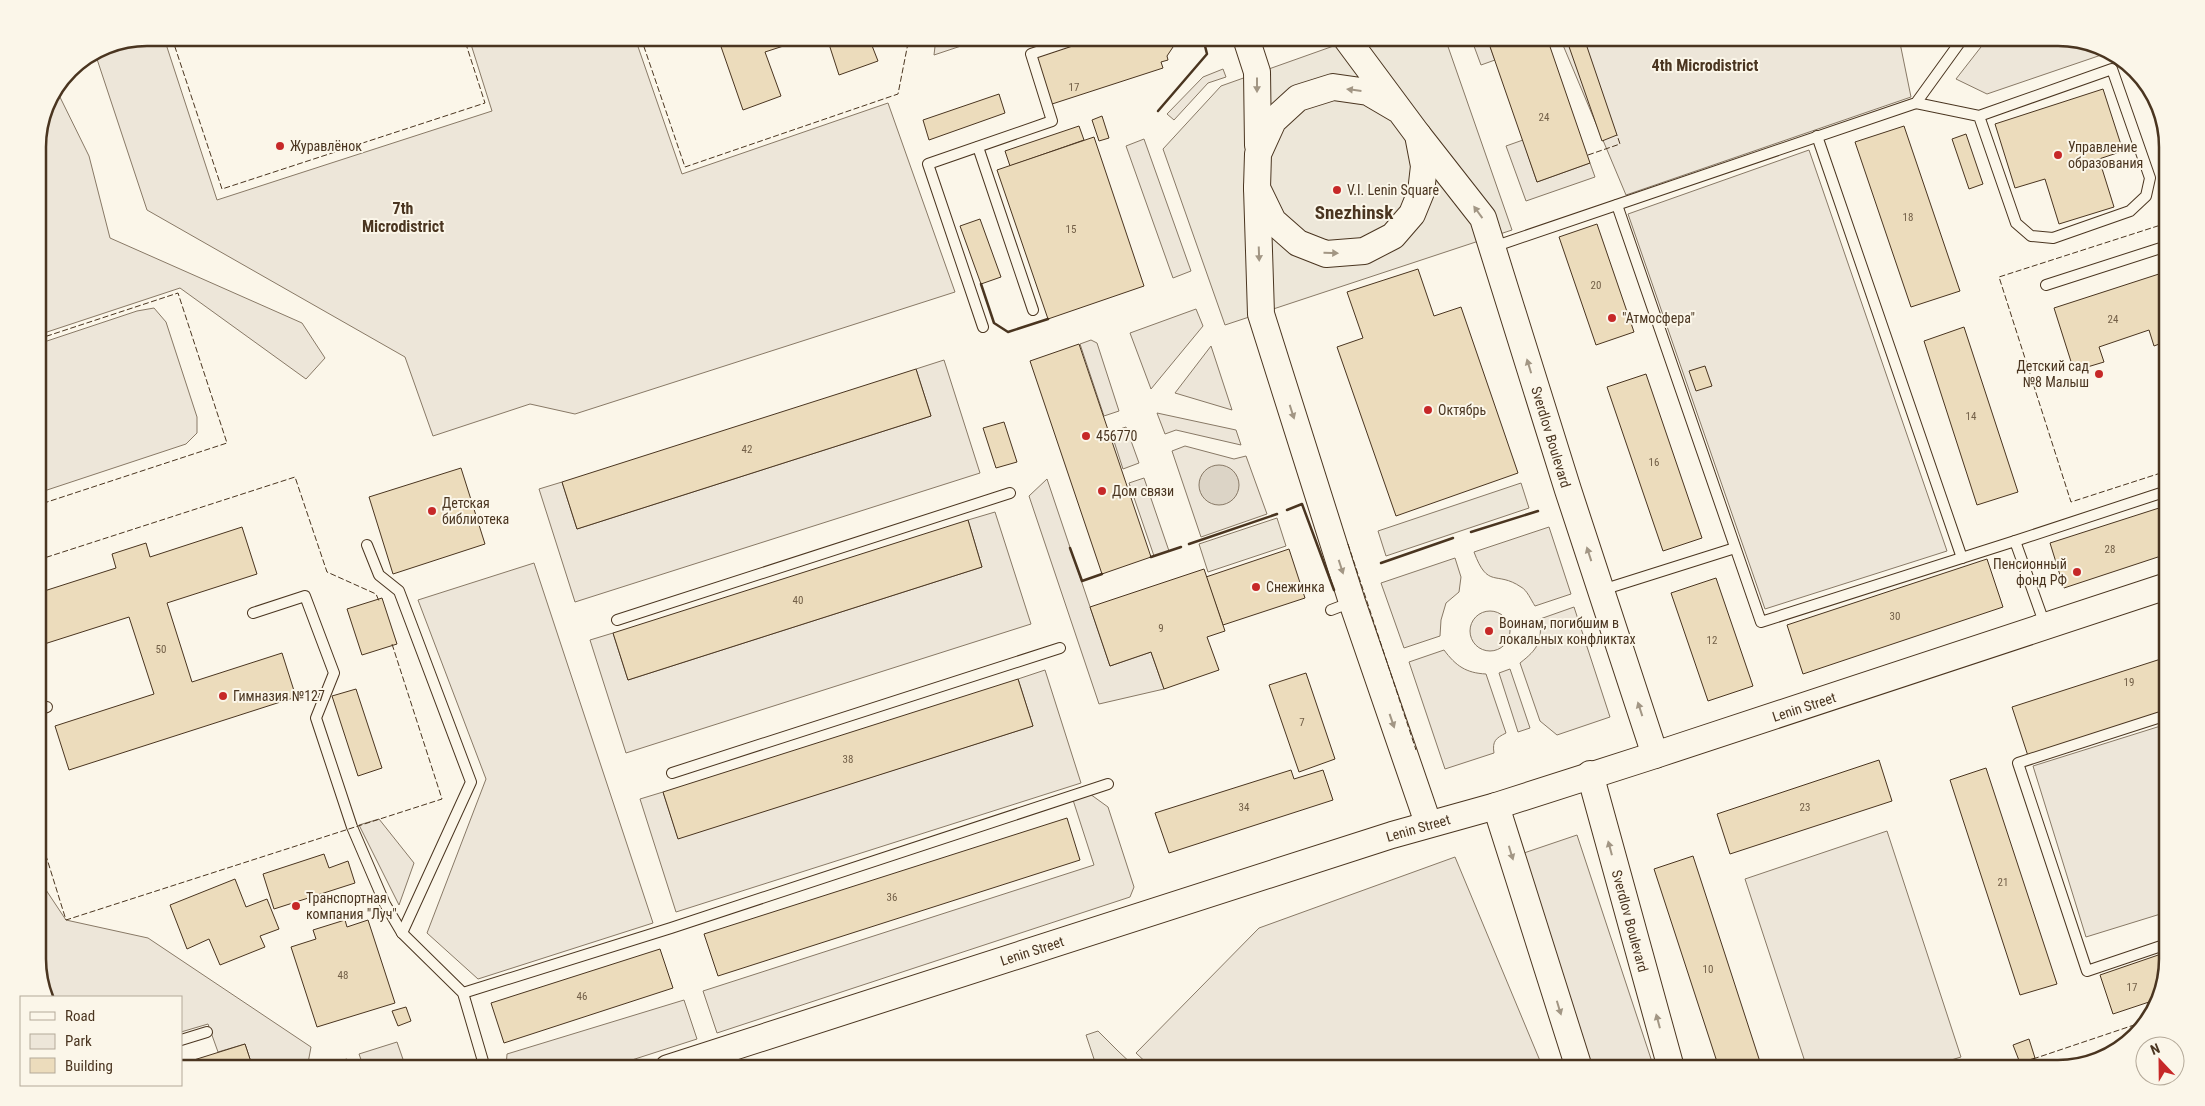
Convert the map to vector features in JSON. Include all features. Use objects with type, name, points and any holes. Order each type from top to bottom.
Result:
[{"type":"street","points":[[1249,46],[1257,72],[1257,188],[1261,314],[1342,606],[1428,824]]},
{"type":"street","points":[[1257,188],[1273,221],[1298,243],[1326,254],[1364,251],[1393,236],[1412,214],[1422,192],[1424,166],[1418,136],[1352,46]]},
{"type":"street","points":[[1258,154],[1273,121],[1298,98],[1333,87],[1368,92],[1398,109]]},
{"type":"street","name":"Sverdlov Boulevard","points":[[1418,136],[1483,218],[1568,490],[1655,755]]},
{"type":"street","name":"Lenin Street","points":[[701,1060],[1428,824],[1496,806],[1590,774],[1655,755],[2159,589]]},
{"type":"street","name":"Sverdlov Boulevard","points":[[1590,774],[1668,1060]]},
{"type":"street","points":[[1496,806],[1575,1060]]},
{"type":"lane","points":[[983,327],[928,164],[1052,121],[1030,54],[1054,46]]},
{"type":"lane","points":[[1916,103],[1957,46]]},
{"type":"lane","points":[[1493,247],[1916,103],[1979,116],[2112,70],[2150,178],[2146,196],[2130,211],[2053,238],[2032,236],[2016,223],[1979,116]]},
{"type":"lane","points":[[1817,136],[1962,558]]},
{"type":"lane","points":[[978,147],[1034,310]]},
{"type":"lane","points":[[1618,204],[1761,622],[2159,494]]},
{"type":"lane","points":[[2046,285],[2159,249]]},
{"type":"lane","points":[[617,620],[1010,493]]},
{"type":"lane","points":[[2015,541],[2045,627]]},
{"type":"lane","points":[[367,545],[379,575],[399,591],[471,782],[402,933]]},
{"type":"lane","points":[[1601,590],[1735,548]]},
{"type":"lane","points":[[254,613],[305,596],[334,673],[316,718],[352,828],[385,904],[402,933],[463,993],[483,1060]]},
{"type":"lane","points":[[672,773],[1060,648]]},
{"type":"lane","points":[[2159,718],[2018,763],[2087,971],[2159,947]]},
{"type":"lane","points":[[463,993],[671,928],[1108,784]]},
{"type":"lane","points":[[182,1040],[207,1032]]},
{"type":"green space","points":[[167,46],[217,200],[492,111],[472,46],[638,46],[682,174],[888,103],[955,292],[575,414],[530,404],[433,436],[405,357],[147,210],[97,60],[115,52],[134,47]]},
{"type":"green space","points":[[935,46],[961,46],[934,55]]},
{"type":"green space","points":[[1474,46],[1490,46],[1495,60],[1481,65]]},
{"type":"green space","points":[[1563,46],[1901,46],[1911,97],[1626,195]]},
{"type":"green space","points":[[1982,46],[2071,47],[2099,56],[1987,94],[1956,79]]},
{"type":"green space","points":[[1223,69],[1226,77],[1208,83],[1174,120],[1167,114],[1203,77]]},
{"type":"green space","points":[[60,97],[89,156],[110,238],[302,323],[325,358],[306,379],[180,288],[46,332],[46,141],[50,121]]},
{"type":"green space","points":[[1144,139],[1191,271],[1173,278],[1126,146]]},
{"type":"green space","points":[[1523,140],[1537,182],[1590,163],[1595,177],[1526,201],[1506,146]]},
{"type":"green space","points":[[1809,150],[1947,551],[1765,609],[1628,214]]},
{"type":"green space","points":[[154,308],[166,322],[197,417],[197,433],[186,444],[46,490],[46,341],[137,311]]},
{"type":"green space","points":[[1196,309],[1203,326],[1151,389],[1130,333]]},
{"type":"green space","points":[[1091,340],[1097,343],[1119,411],[1104,416],[1080,344]]},
{"type":"green space","points":[[1211,346],[1232,410],[1175,393]]},
{"type":"green space","points":[[944,360],[980,473],[575,602],[539,489],[562,482],[577,529],[931,416],[916,369]]},
{"type":"green space","points":[[1157,413],[1236,430],[1241,445],[1176,430],[1165,434]]},
{"type":"green space","points":[[1126,427],[1139,463],[1123,469],[1111,432]]},
{"type":"green space","points":[[1185,446],[1234,459],[1246,456],[1267,514],[1201,537],[1172,451]]},
{"type":"green space","points":[[1144,478],[1169,551],[1154,556],[1129,483]]},
{"type":"green space","points":[[1047,479],[1110,666],[1151,652],[1164,689],[1099,704],[1029,496]]},
{"type":"green space","points":[[995,512],[1031,624],[626,753],[590,640],[613,633],[628,680],[982,567],[968,520]]},
{"type":"green space","points":[[1549,527],[1571,594],[1535,606],[1523,588],[1512,582],[1488,575],[1479,564],[1474,552]]},
{"type":"green space","points":[[1455,558],[1461,577],[1459,592],[1446,603],[1441,620],[1440,636],[1404,648],[1381,583]]},
{"type":"green space","points":[[534,563],[653,923],[478,979],[427,933],[486,779],[418,600]]},
{"type":"green space","points":[[1574,607],[1610,717],[1557,735],[1540,721],[1520,663],[1538,644],[1540,619]]},
{"type":"green space","points":[[1494,611],[1501,614],[1507,620],[1510,631],[1509,639],[1501,648],[1494,651],[1486,651],[1479,648],[1471,639],[1470,627],[1473,620],[1482,612]]},
{"type":"green space","points":[[1444,650],[1462,668],[1486,674],[1506,733],[1496,740],[1494,753],[1445,769],[1409,662]]},
{"type":"green space","points":[[1510,669],[1530,728],[1518,732],[1499,673]]},
{"type":"green space","points":[[1045,670],[1081,783],[676,912],[640,799],[663,792],[678,838],[1033,726],[1018,679]]},
{"type":"green space","points":[[2159,727],[2159,914],[2086,937],[2033,766]]},
{"type":"green space","points":[[1090,794],[1108,807],[1134,887],[1130,897],[717,1033],[703,991],[1094,865],[1073,800]]},
{"type":"green space","points":[[379,819],[414,863],[399,905],[359,825]]},
{"type":"green space","points":[[1887,831],[1961,1057],[1951,1060],[1804,1060],[1745,879]]},
{"type":"green space","points":[[1577,835],[1651,1060],[1589,1060],[1521,854]]},
{"type":"green space","points":[[1455,857],[1540,1060],[1143,1060],[1136,1053],[1259,928]]},
{"type":"green space","points":[[46,890],[66,920],[148,938],[311,1047],[309,1060],[250,1060],[245,1044],[218,1052],[208,1024],[182,1032],[182,996],[54,996],[46,965]]},
{"type":"green space","points":[[684,1000],[697,1039],[632,1060],[507,1060],[507,1054]]},
{"type":"green space","points":[[397,1042],[403,1060],[361,1060],[359,1054]]},
{"type":"shaded area","name":"V.I. Lenin Square","points":[[1334,46],[1448,46],[1512,230],[1225,325],[1163,149],[1221,86]]},
{"type":"shaded area","points":[[1219,465],[1233,471],[1239,485],[1233,499],[1219,505],[1205,499],[1199,485],[1205,471]]},
{"type":"shaded area","points":[[1521,483],[1529,508],[1386,556],[1378,531]]},
{"type":"shaded area","points":[[1277,518],[1286,546],[1208,572],[1199,544]]},
{"type":"shaded area","points":[[1098,1031],[1128,1060],[1094,1060],[1086,1035]]},
{"type":"building","points":[[721,46],[783,46],[765,52],[781,96],[743,110]]},
{"type":"building","points":[[830,46],[872,46],[878,61],[839,75]]},
{"type":"building","points":[[1071,46],[1173,47],[1167,56],[1168,60],[1161,62],[1163,68],[1049,105],[1034,58]]},
{"type":"building","points":[[1490,46],[1550,46],[1590,163],[1537,182]]},
{"type":"building","points":[[1569,46],[1587,46],[1617,135],[1602,141]]},
{"type":"building","name":"Управление образования","points":[[2103,89],[2123,151],[2099,159],[2114,207],[2059,224],[2045,179],[2015,188],[1995,124]]},
{"type":"building","points":[[999,94],[1005,113],[929,140],[923,120]]},
{"type":"building","points":[[1102,116],[1109,138],[1099,141],[1092,120]]},
{"type":"building","points":[[1079,126],[1084,140],[1010,166],[1005,151]]},
{"type":"building","points":[[1904,126],[1960,291],[1911,307],[1855,142]]},
{"type":"building","points":[[1966,134],[1983,184],[1969,189],[1952,139]]},
{"type":"building","points":[[1094,137],[1144,286],[1048,319],[997,170]]},
{"type":"building","points":[[980,219],[1001,277],[981,284],[960,226]]},
{"type":"building","points":[[1597,224],[1634,332],[1596,345],[1559,237]]},
{"type":"building","name":"Октябрь","points":[[1418,269],[1434,316],[1461,307],[1518,473],[1396,516],[1337,347],[1363,338],[1347,292]]},
{"type":"building","points":[[2159,274],[2159,344],[2154,346],[2149,330],[2099,347],[2104,362],[2074,371],[2054,308]]},
{"type":"building","points":[[1964,327],[2018,492],[1977,505],[1924,341]]},
{"type":"building","name":"Дом связи","points":[[1079,344],[1151,557],[1102,574],[1030,361]]},
{"type":"building","points":[[1705,366],[1712,386],[1696,391],[1689,371]]},
{"type":"building","points":[[916,369],[931,416],[577,529],[562,482]]},
{"type":"building","points":[[1646,374],[1702,538],[1663,551],[1607,387]]},
{"type":"building","points":[[1004,422],[1017,462],[996,468],[983,428]]},
{"type":"building","points":[[461,468],[485,544],[393,574],[369,497]]},
{"type":"building","points":[[2159,508],[2159,557],[2064,588],[2050,543]]},
{"type":"building","points":[[968,520],[982,567],[628,680],[613,633]]},
{"type":"building","points":[[242,527],[257,574],[167,603],[192,682],[282,653],[296,697],[69,770],[55,726],[154,694],[129,617],[46,643],[46,590],[116,568],[112,554],[146,543],[150,557]]},
{"type":"building","name":"Снежинка","points":[[1289,549],[1305,598],[1223,625],[1206,577]]},
{"type":"building","points":[[1987,559],[2003,607],[1803,674],[1787,625]]},
{"type":"building","points":[[1204,569],[1225,631],[1207,637],[1219,670],[1164,689],[1151,652],[1110,666],[1090,607]]},
{"type":"building","points":[[1716,578],[1753,686],[1708,701],[1671,593]]},
{"type":"building","points":[[382,598],[397,644],[362,655],[347,609]]},
{"type":"building","points":[[2159,660],[2159,713],[2028,756],[2012,707]]},
{"type":"building","points":[[1306,673],[1335,759],[1299,772],[1269,685]]},
{"type":"building","points":[[1018,679],[1033,726],[678,839],[663,792]]},
{"type":"building","points":[[356,689],[382,768],[358,776],[332,696]]},
{"type":"building","points":[[1879,760],[1892,801],[1730,854],[1717,814]]},
{"type":"building","points":[[1986,768],[2057,984],[2020,995],[1950,780]]},
{"type":"building","points":[[1291,770],[1294,779],[1323,770],[1333,800],[1169,853],[1155,813]]},
{"type":"building","points":[[1067,818],[1080,860],[718,976],[704,934]]},
{"type":"building","points":[[324,854],[329,868],[348,861],[355,883],[274,909],[263,874]]},
{"type":"building","points":[[1693,856],[1759,1060],[1716,1060],[1654,869]]},
{"type":"building","points":[[235,879],[246,907],[267,899],[279,929],[260,936],[265,947],[220,965],[209,939],[187,949],[170,905]]},
{"type":"building","points":[[345,920],[347,927],[368,920],[395,1003],[317,1027],[291,947],[316,939],[313,930]]},
{"type":"building","points":[[660,949],[673,988],[504,1043],[491,1003]]},
{"type":"building","points":[[2159,955],[2157,978],[2148,1002],[2113,1014],[2100,975]]},
{"type":"building","points":[[406,1007],[411,1021],[398,1026],[392,1011]]},
{"type":"building","points":[[2029,1039],[2035,1058],[2019,1060],[2013,1045]]},
{"type":"building","points":[[245,1044],[250,1060],[194,1060]]},
{"type":"fence","points":[[175,46],[222,189],[485,103],[467,46]]},
{"type":"fence","points":[[644,46],[685,167],[898,94],[907,46]]},
{"type":"fence","points":[[1588,155],[1620,144],[1617,135]]},
{"type":"fence","points":[[2159,226],[1999,277],[2071,502],[2159,474]]},
{"type":"fence","points":[[46,336],[178,293],[227,443],[46,502]]},
{"type":"fence","points":[[46,557],[295,477],[327,572],[376,594],[379,601]]},
{"type":"fence","points":[[1348,544],[1416,750]]},
{"type":"fence","points":[[46,856],[66,920],[442,799],[392,644]]},
{"type":"fence","points":[[2033,1059],[2133,1025]]},
{"type":"wall","points":[[1158,111],[1207,54],[1205,46]]},
{"type":"wall","points":[[981,284],[994,323],[1008,332],[1048,319]]},
{"type":"wall","points":[[1287,510],[1302,504],[1334,590]]},
{"type":"wall","points":[[1471,532],[1538,511]]},
{"type":"wall","points":[[1189,544],[1277,514]]},
{"type":"wall","points":[[1381,563],[1453,538]]},
{"type":"wall","points":[[1151,557],[1181,547]]},
{"type":"wall","points":[[1070,548],[1082,581],[1102,574]]},
{"type":"place","name":"Журавлёнок","points":[[280,146]]},
{"type":"place","name":"Управление образования","points":[[2058,155]]},
{"type":"place","name":"V.I. Lenin Square","points":[[1337,190]]},
{"type":"place","name":"\"Атмосфера\"","points":[[1612,318]]},
{"type":"place","name":"Детский сад №8 Малыш","points":[[2099,374]]},
{"type":"place","name":"Октябрь","points":[[1428,410]]},
{"type":"place","name":"456770","points":[[1086,436]]},
{"type":"place","name":"Дом связи","points":[[1102,491]]},
{"type":"place","name":"Детская библиотека","points":[[432,511]]},
{"type":"place","name":"Пенсионный фонд РФ","points":[[2077,572]]},
{"type":"place","name":"Снежинка","points":[[1256,587]]},
{"type":"place","name":"Воинам, погибшим в локальных конфликтах","points":[[1489,631]]},
{"type":"place","name":"Гимназия №127","points":[[223,696]]},
{"type":"place","name":"Транспортная компания \"Луч\"","points":[[296,906]]},
{"type":"district","name":"4th Microdistrict","points":[[1705,65]]},
{"type":"district","name":"Snezhinsk","points":[[1354,212]]},
{"type":"district","name":"7th Microdistrict","points":[[403,217]]}]
